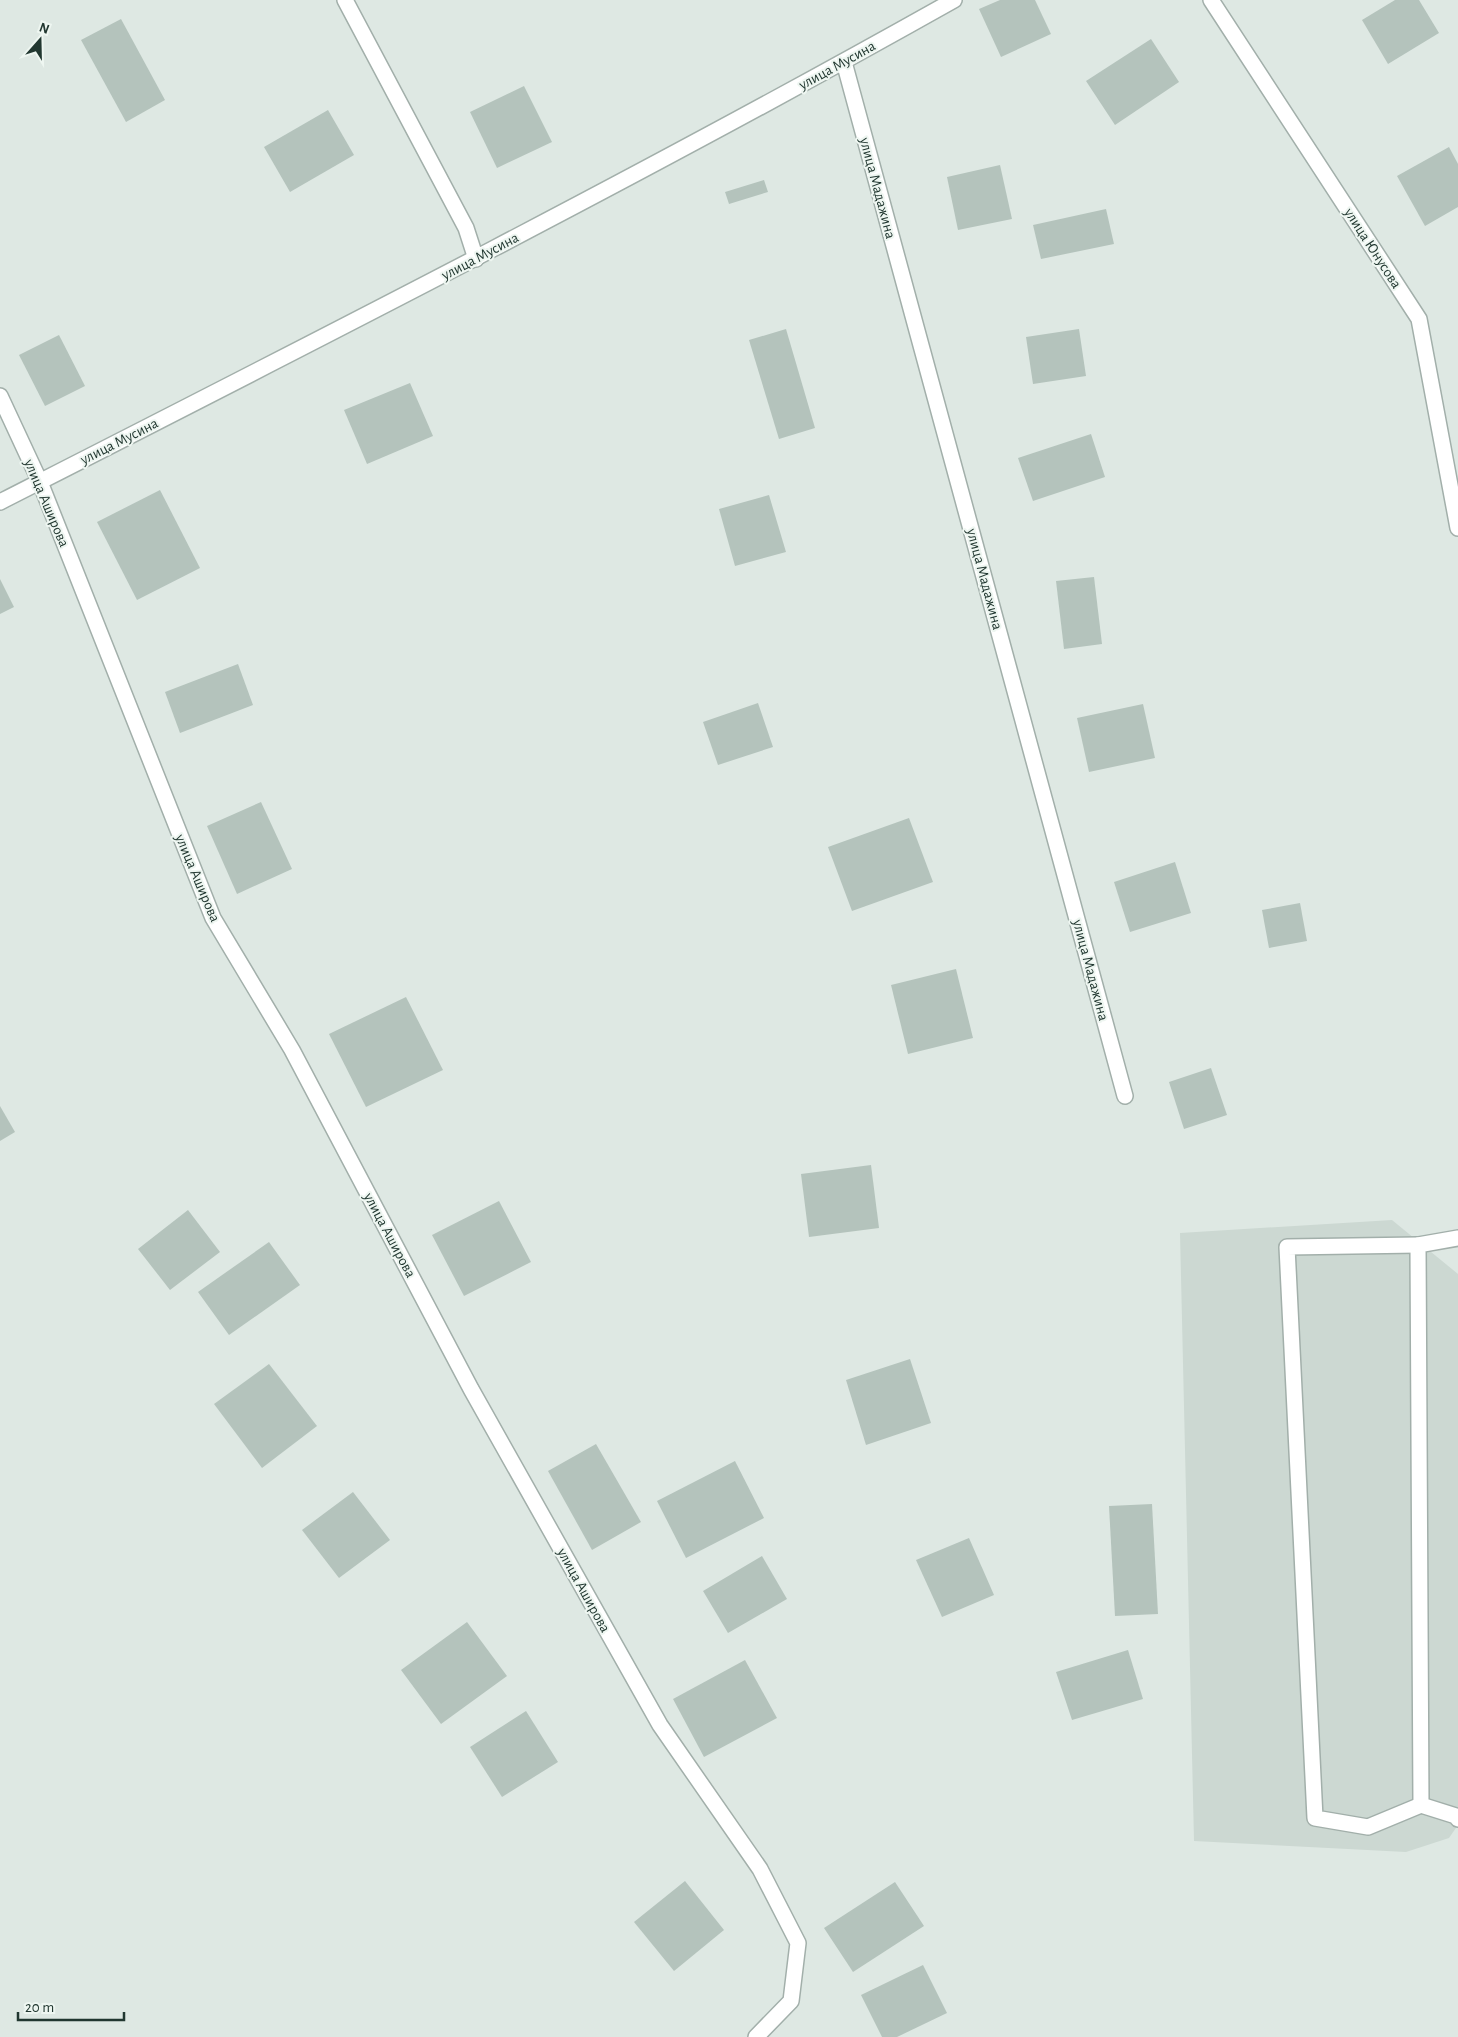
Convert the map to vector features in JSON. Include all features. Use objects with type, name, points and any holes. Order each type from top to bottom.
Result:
[{"type":"street","points":[[345,0],[466,228],[476,259]]},
{"type":"street","name":"улица Мусина","points":[[0,502],[476,259],[844,62],[954,0]]},
{"type":"street","name":"улица Юнусова","points":[[1212,0],[1419,318],[1458,528]]},
{"type":"street","name":"улица Мадажина","points":[[844,62],[1125,1096]]},
{"type":"street","name":"улица Аширова","points":[[0,396],[40,482],[213,918],[292,1050],[472,1390],[660,1725],[760,1869],[798,1943],[791,2001],[756,2037]]},
{"type":"street","points":[[1458,1238],[1418,1245],[1287,1247],[1315,1818],[1368,1827],[1421,1805],[1456,1816],[1458,1819]]},
{"type":"street","points":[[1418,1245],[1421,1805]]},
{"type":"shaded area","points":[[1392,1220],[1458,1274],[1458,1825],[1449,1838],[1406,1852],[1194,1841],[1180,1233]]},
{"type":"building","points":[[1000,0],[1035,0],[1051,34],[1001,57],[979,9]]},
{"type":"building","points":[[1395,0],[1419,0],[1439,33],[1388,64],[1362,20]]},
{"type":"building","points":[[121,19],[165,100],[126,122],[81,40]]},
{"type":"building","points":[[1151,39],[1179,82],[1115,125],[1086,81]]},
{"type":"building","points":[[524,86],[552,142],[497,168],[470,112]]},
{"type":"building","points":[[328,110],[354,155],[290,192],[264,147]]},
{"type":"building","points":[[1449,147],[1458,164],[1458,207],[1425,226],[1397,176]]},
{"type":"building","points":[[1000,165],[1012,219],[958,230],[947,177]]},
{"type":"building","points":[[764,180],[768,192],[729,204],[725,192]]},
{"type":"building","points":[[1106,209],[1114,244],[1041,259],[1033,225]]},
{"type":"building","points":[[786,329],[815,428],[779,439],[749,340]]},
{"type":"building","points":[[1079,329],[1086,376],[1033,384],[1026,337]]},
{"type":"building","points":[[59,335],[85,386],[45,406],[19,355]]},
{"type":"building","points":[[410,383],[433,436],[367,464],[344,410]]},
{"type":"building","points":[[1091,434],[1105,477],[1033,501],[1018,458]]},
{"type":"building","points":[[160,490],[200,568],[137,600],[97,522]]},
{"type":"building","points":[[769,495],[786,552],[735,566],[719,509]]},
{"type":"building","points":[[1094,577],[1102,644],[1064,649],[1056,581]]},
{"type":"building","points":[[0,579],[14,607],[0,614]]},
{"type":"building","points":[[238,664],[253,705],[180,733],[165,692]]},
{"type":"building","points":[[758,703],[773,747],[718,765],[703,722]]},
{"type":"building","points":[[1143,704],[1155,758],[1089,772],[1077,718]]},
{"type":"building","points":[[261,802],[292,869],[237,894],[207,826]]},
{"type":"building","points":[[909,818],[933,882],[852,911],[828,847]]},
{"type":"building","points":[[1175,862],[1191,913],[1130,932],[1114,882]]},
{"type":"building","points":[[1300,903],[1307,941],[1269,948],[1262,910]]},
{"type":"building","points":[[956,969],[973,1038],[908,1054],[891,985]]},
{"type":"building","points":[[406,997],[443,1070],[366,1107],[329,1034]]},
{"type":"building","points":[[1211,1068],[1227,1115],[1184,1129],[1169,1082]]},
{"type":"building","points":[[0,1106],[15,1132],[0,1141]]},
{"type":"building","points":[[871,1165],[879,1228],[809,1237],[801,1174]]},
{"type":"building","points":[[499,1201],[531,1262],[464,1296],[432,1235]]},
{"type":"building","points":[[188,1210],[220,1252],[170,1290],[138,1249]]},
{"type":"building","points":[[269,1242],[300,1285],[229,1335],[198,1292]]},
{"type":"building","points":[[910,1359],[931,1423],[866,1445],[846,1380]]},
{"type":"building","points":[[269,1364],[317,1426],[262,1468],[214,1404]]},
{"type":"building","points":[[596,1444],[641,1522],[592,1550],[548,1471]]},
{"type":"building","points":[[735,1461],[764,1518],[686,1558],[657,1501]]},
{"type":"building","points":[[353,1492],[390,1540],[339,1578],[302,1530]]},
{"type":"building","points":[[1152,1504],[1158,1614],[1115,1616],[1109,1506]]},
{"type":"building","points":[[969,1538],[994,1595],[942,1617],[916,1560]]},
{"type":"building","points":[[762,1556],[787,1599],[728,1633],[703,1591]]},
{"type":"building","points":[[467,1622],[507,1676],[441,1724],[401,1670]]},
{"type":"building","points":[[1128,1650],[1143,1699],[1072,1720],[1056,1672]]},
{"type":"building","points":[[745,1660],[777,1718],[704,1757],[673,1699]]},
{"type":"building","points":[[526,1711],[558,1762],[502,1797],[470,1747]]},
{"type":"building","points":[[685,1881],[724,1930],[674,1971],[634,1922]]},
{"type":"building","points":[[895,1882],[924,1926],[853,1972],[824,1928]]},
{"type":"building","points":[[923,1965],[947,2013],[897,2037],[882,2037],[861,1995]]}]
